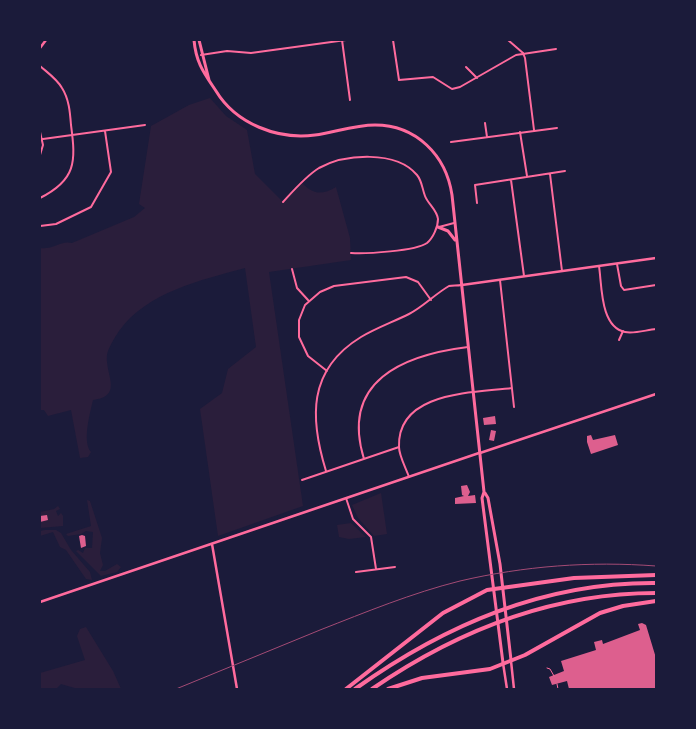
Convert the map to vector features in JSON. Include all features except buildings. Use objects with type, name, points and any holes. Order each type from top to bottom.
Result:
[{"type":"highway","points":[[194,40],[209,80],[223,102],[255,126],[274,132],[304,136],[375,125],[392,127],[410,133],[428,146],[439,158],[451,188],[484,492],[482,498],[495,588],[503,664]]},
{"type":"highway","points":[[199,40],[199,55]]},
{"type":"highway","points":[[437,228],[451,233],[456,243]]},
{"type":"highway","points":[[484,492],[488,498],[500,564],[511,660]]},
{"type":"highway","points":[[346,689],[443,613],[470,598],[495,588],[598,576],[656,574]]},
{"type":"highway","points":[[355,689],[420,646],[493,612],[537,598],[573,590],[617,584],[656,583]]},
{"type":"highway","points":[[372,689],[440,646],[514,615],[588,597],[656,592]]},
{"type":"highway","points":[[388,689],[414,679],[477,672],[503,664],[600,613],[623,606],[656,601]]},
{"type":"street","points":[[40,48],[46,40]]},
{"type":"street","points":[[199,55],[235,51],[251,53],[343,40],[350,100]]},
{"type":"street","points":[[393,40],[399,80],[433,77],[452,89],[523,53],[556,49]]},
{"type":"street","points":[[508,40],[523,53],[534,130]]},
{"type":"street","points":[[40,66],[57,81],[64,91],[68,102],[74,155],[68,176],[58,188],[40,198]]},
{"type":"street","points":[[466,67],[477,78]]},
{"type":"street","points":[[485,123],[487,137]]},
{"type":"street","points":[[42,139],[144,125]]},
{"type":"street","points":[[451,142],[557,128]]},
{"type":"street","points":[[40,226],[56,224],[91,207],[110,172],[105,131]]},
{"type":"street","points":[[40,132],[42,139],[40,155]]},
{"type":"street","points":[[520,132],[526,176]]},
{"type":"street","points":[[283,202],[312,174],[332,162],[358,156],[386,159],[410,169],[418,177],[425,196],[437,215],[437,228],[428,242],[379,253],[351,253]]},
{"type":"street","points":[[477,204],[475,185],[565,171]]},
{"type":"street","points":[[549,173],[562,271]]},
{"type":"street","points":[[511,179],[524,276]]},
{"type":"street","points":[[437,228],[454,223]]},
{"type":"street","points":[[326,472],[317,442],[314,416],[318,393],[328,371],[340,355],[361,337],[454,286],[656,258]]},
{"type":"street","points":[[617,264],[620,286],[624,290],[656,284]]},
{"type":"street","points":[[599,266],[608,318],[616,327],[623,331],[656,329]]},
{"type":"street","points":[[292,269],[296,288],[308,300]]},
{"type":"street","points":[[328,371],[308,356],[299,337],[299,320],[308,300],[326,288],[401,277],[410,278],[418,282],[431,300]]},
{"type":"street","points":[[500,280],[514,407]]},
{"type":"street","points":[[619,340],[623,331]]},
{"type":"street","points":[[364,459],[358,437],[358,418],[362,403],[374,386],[387,374],[411,360],[442,350],[468,347]]},
{"type":"street","points":[[409,477],[399,448],[405,425],[417,409],[447,396],[512,388]]},
{"type":"street","points":[[40,602],[656,394]]},
{"type":"street","points":[[302,480],[399,448]]},
{"type":"street","points":[[346,498],[353,519],[371,537],[376,570]]},
{"type":"street","points":[[212,544],[237,689]]},
{"type":"street","points":[[356,572],[395,567]]},
{"type":"street","points":[[511,660],[514,689]]},
{"type":"street","points":[[503,664],[507,689]]},
{"type":"lane","points":[[546,668],[550,669],[554,676]]},
{"type":"lane","points":[[557,684],[558,689]]},
{"type":"shaded area","points":[[210,98],[226,116],[247,130],[255,174],[283,202],[302,183],[314,192],[322,192],[336,187],[350,238],[351,260],[269,272],[303,506],[218,536],[200,409],[222,393],[228,369],[256,347],[245,268],[193,283],[160,297],[144,306],[119,331],[107,355],[111,389],[102,398],[93,400],[87,427],[87,441],[91,452],[88,457],[80,458],[71,410],[48,416],[44,410],[40,410],[40,248],[49,248],[68,242],[72,243],[134,217],[145,208],[139,204],[151,126],[189,105]]},
{"type":"shaded area","points":[[381,493],[387,534],[374,536],[358,518],[352,505]]},
{"type":"shaded area","points":[[87,500],[90,501],[102,538],[100,553],[103,565],[100,571],[105,571],[117,564],[121,567],[117,572],[101,576],[76,551],[78,550],[83,553],[85,548],[92,548],[93,532],[86,531],[81,534],[68,536],[66,534],[91,526]]},
{"type":"shaded area","points":[[58,506],[60,509],[56,511],[58,516],[61,513],[63,516],[63,526],[40,528],[40,512],[54,509]]},
{"type":"shaded area","points":[[351,523],[366,537],[349,539],[339,537],[337,525]]},
{"type":"shaded area","points":[[56,530],[61,533],[71,550],[90,572],[92,580],[86,579],[66,550],[60,547],[53,532],[40,536],[40,531]]},
{"type":"shaded area","points":[[86,627],[113,671],[121,689],[78,689],[61,684],[56,689],[40,689],[40,673],[85,660],[77,636],[80,629]]},
{"type":"railway","points":[[176,689],[372,610],[424,591],[460,581],[533,568],[557,566],[607,564],[656,566]]}]
